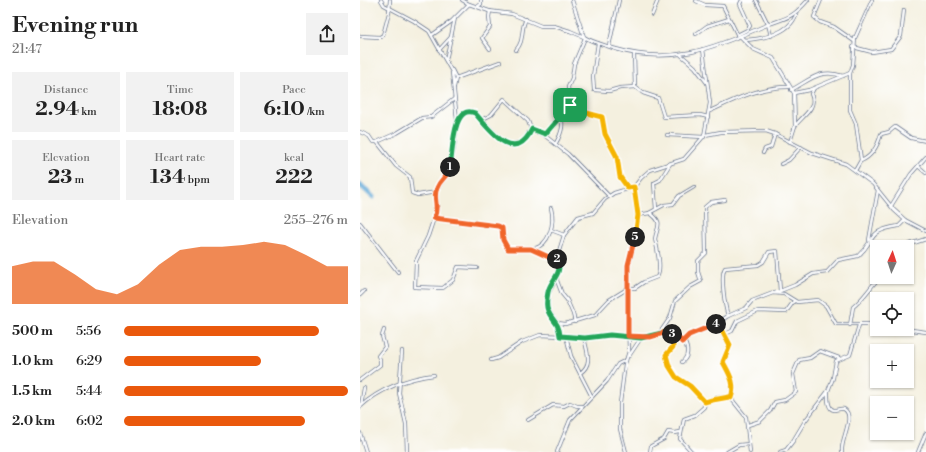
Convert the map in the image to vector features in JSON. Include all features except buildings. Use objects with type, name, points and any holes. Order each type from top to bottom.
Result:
[{"type":"street","points":[[381,0],[384,5],[422,25],[432,35],[456,78],[453,89]]},
{"type":"street","points":[[360,36],[380,37],[383,35],[390,13],[390,0]]},
{"type":"street","points":[[462,0],[490,11],[510,13],[541,26],[554,26],[598,43],[634,54],[649,56],[680,55],[703,50],[740,37],[768,24],[796,14]]},
{"type":"street","points":[[477,7],[481,4],[481,0]]},
{"type":"street","points":[[544,135],[552,128],[560,116],[570,106],[571,101],[568,87],[572,78],[574,64],[585,37],[572,0]]},
{"type":"street","points":[[609,46],[613,35],[614,17],[619,0]]},
{"type":"street","points":[[652,14],[658,0]]},
{"type":"street","points":[[737,34],[746,30],[750,26],[740,4],[742,0]]},
{"type":"street","points":[[756,0],[768,24],[772,36]]},
{"type":"street","points":[[744,40],[772,36],[790,24],[808,0]]},
{"type":"street","points":[[821,0],[814,17],[820,22],[834,27],[854,41]]},
{"type":"street","points":[[861,162],[856,124],[850,110],[850,73],[853,64],[854,41],[860,22],[872,0]]},
{"type":"street","points":[[696,1],[702,4],[723,6],[737,34],[736,38]]},
{"type":"street","points":[[432,35],[455,18],[467,2]]},
{"type":"street","points":[[853,47],[872,52],[891,49],[901,36],[904,10]]},
{"type":"street","points":[[490,11],[490,27],[482,38],[490,49]]},
{"type":"street","points":[[445,60],[455,18]]},
{"type":"street","points":[[696,34],[707,26],[730,18]]},
{"type":"street","points":[[516,50],[523,41],[522,27],[526,19]]},
{"type":"street","points":[[439,50],[451,37]]},
{"type":"street","points":[[740,37],[753,49],[773,58],[794,93],[795,126],[790,142]]},
{"type":"street","points":[[598,43],[593,76],[594,90],[610,91],[620,88],[635,87],[645,94],[658,98],[661,112],[665,118],[700,115],[708,117]]},
{"type":"street","points":[[560,336],[557,323],[548,311],[548,292],[556,278],[558,259],[564,235],[578,216],[593,213],[609,196],[634,187],[650,170],[684,159],[704,136],[710,111],[708,83],[704,67],[703,50]]},
{"type":"street","points":[[634,54],[635,87]]},
{"type":"street","points":[[680,55],[695,67],[708,83]]},
{"type":"street","points":[[456,78],[500,62]]},
{"type":"street","points":[[451,70],[457,120],[449,172],[437,187],[436,192],[438,209],[428,236],[416,261],[415,287],[443,288],[453,280],[458,267],[477,268]]},
{"type":"street","points":[[710,111],[752,92],[769,88],[790,88],[823,73],[832,73],[844,76]]},
{"type":"street","points":[[794,93],[850,73]]},
{"type":"street","points":[[795,126],[806,116],[810,108],[813,98],[811,94],[814,87]]},
{"type":"street","points":[[377,142],[397,133],[422,118],[431,117],[454,98]]},
{"type":"street","points":[[481,120],[490,115],[504,100],[528,121],[532,129],[556,143],[609,196]]},
{"type":"street","points":[[571,101],[583,112],[602,117],[605,134],[617,157],[620,177],[628,188]]},
{"type":"street","points":[[457,120],[461,115],[469,112],[475,113],[503,142],[508,145],[522,142],[532,129]]},
{"type":"street","points":[[556,143],[560,136],[562,125],[560,116]]},
{"type":"street","points":[[856,169],[861,162],[872,153],[880,140],[881,134],[889,132],[895,127],[898,127],[911,138],[926,141]]},
{"type":"street","points":[[667,135],[704,136],[754,130],[775,134],[816,154],[856,169],[878,189],[891,206],[905,220],[926,230]]},
{"type":"street","points":[[360,132],[369,136],[373,142],[377,142],[396,166],[411,179],[412,193],[418,195],[436,192]]},
{"type":"street","points":[[763,153],[765,149],[771,147],[775,134]]},
{"type":"street","points":[[781,164],[789,160],[802,147]]},
{"type":"street","points":[[891,206],[911,174],[926,157]]},
{"type":"street","points":[[656,209],[654,183],[660,180],[670,164]]},
{"type":"street","points":[[918,166],[926,174]]},
{"type":"street","points":[[629,356],[627,288],[628,264],[631,258],[636,234],[638,215],[634,187]]},
{"type":"street","points":[[638,215],[649,213],[656,209],[673,204],[679,196],[694,187]]},
{"type":"street","points":[[869,242],[878,189]]},
{"type":"street","points":[[659,334],[670,318],[676,301],[690,286],[700,281],[698,262],[699,258],[706,252],[705,207],[715,200],[725,200]]},
{"type":"street","points":[[434,218],[498,226],[502,228],[506,248],[532,249],[542,246],[551,230],[553,219],[551,208]]},
{"type":"street","points":[[557,323],[575,322],[594,316],[609,300],[627,288],[633,289],[659,275],[660,268],[657,260],[659,250],[655,239],[660,226],[657,220],[649,213]]},
{"type":"street","points":[[684,341],[689,335],[746,308],[752,301],[780,291],[814,274],[827,272],[838,260],[858,256],[874,235],[883,229],[899,226],[905,220]]},
{"type":"street","points":[[360,223],[398,272]]},
{"type":"street","points":[[551,230],[564,235]]},
{"type":"street","points":[[914,243],[926,239]]},
{"type":"street","points":[[532,249],[551,258],[558,259]]},
{"type":"street","points":[[728,316],[725,307],[722,274],[725,268],[756,266],[763,262],[769,252],[776,251],[780,291]]},
{"type":"street","points":[[556,278],[562,294],[567,300],[574,314],[575,322]]},
{"type":"street","points":[[850,325],[853,307],[863,300],[868,289],[873,284]]},
{"type":"street","points":[[360,295],[364,291]]},
{"type":"street","points":[[775,293],[784,294],[801,302],[813,299],[818,300],[826,306],[834,323],[850,325],[870,324]]},
{"type":"street","points":[[725,334],[732,331],[736,322],[740,319],[760,310],[786,312],[794,300]]},
{"type":"street","points":[[718,322],[725,334],[730,348],[723,362],[732,379],[734,389],[731,398]]},
{"type":"street","points":[[748,425],[760,421],[770,411],[775,402],[785,400],[796,392],[793,374],[799,360],[810,358],[820,351],[839,358],[850,355],[859,325]]},
{"type":"street","points":[[360,380],[380,365],[380,359],[378,356],[385,347],[382,336],[384,330]]},
{"type":"street","points":[[914,330],[926,332]]},
{"type":"street","points":[[491,360],[498,358],[534,337],[542,335],[584,338],[610,335],[641,338],[672,332]]},
{"type":"street","points":[[672,332],[680,341],[684,341]]},
{"type":"street","points":[[672,332],[673,347],[666,355],[669,366],[676,377],[690,386],[705,402]]},
{"type":"street","points":[[566,336],[570,356],[592,397]]},
{"type":"street","points":[[580,373],[588,364],[588,353],[584,338]]},
{"type":"street","points":[[626,452],[620,429],[620,414],[627,360],[641,338]]},
{"type":"street","points":[[682,362],[687,354],[687,348],[684,341]]},
{"type":"street","points":[[402,351],[399,393],[405,418],[407,452]]},
{"type":"street","points":[[782,452],[793,441],[805,421],[828,392],[833,378],[836,361],[839,358]]},
{"type":"street","points":[[557,452],[568,422],[607,381],[618,364],[627,360]]},
{"type":"street","points":[[360,407],[370,398],[400,383],[434,376]]},
{"type":"street","points":[[360,407],[364,388]]},
{"type":"street","points":[[828,392],[828,403],[832,410],[842,408],[848,411],[849,423],[842,441],[842,452]]},
{"type":"street","points":[[705,402],[715,398],[731,398],[745,414],[748,425],[750,452]]},
{"type":"street","points":[[692,452],[680,441],[680,431],[684,419],[695,416],[704,407],[705,402]]},
{"type":"street","points":[[528,420],[553,405],[571,403],[577,406],[582,406]]},
{"type":"street","points":[[650,452],[651,446],[664,440],[668,432],[676,433],[680,431]]},
{"type":"street","points":[[360,433],[366,452]]},
{"type":"street","points":[[918,452],[926,433]]},
{"type":"street","points":[[727,452],[736,446],[750,444]]},
{"type":"waterway","points":[[360,185],[373,197]]},
{"type":"route","points":[[570,105],[552,128],[544,135],[532,129],[525,140],[514,145],[508,145],[503,142],[475,113],[469,112],[461,115],[457,120],[449,172],[445,179],[437,187],[435,192],[438,209],[434,218],[498,226],[502,228],[503,240],[506,248],[531,249],[551,258],[558,259],[557,277],[548,292],[548,311],[559,326],[560,336],[585,338],[614,335],[641,338],[650,337],[659,334],[670,331],[672,332],[673,347],[666,355],[669,366],[677,379],[690,386],[698,397],[705,402],[715,398],[731,398],[734,389],[732,379],[723,362],[729,351],[730,345],[718,322],[709,328],[699,330],[689,335],[683,342],[680,341],[676,334],[674,333],[672,332],[670,331],[650,337],[644,337],[641,338],[628,336],[628,263],[631,259],[632,246],[638,221],[637,199],[634,193],[634,187],[628,188],[620,177],[616,161],[617,157],[605,134],[602,117],[583,112],[571,101],[570,105]]}]
